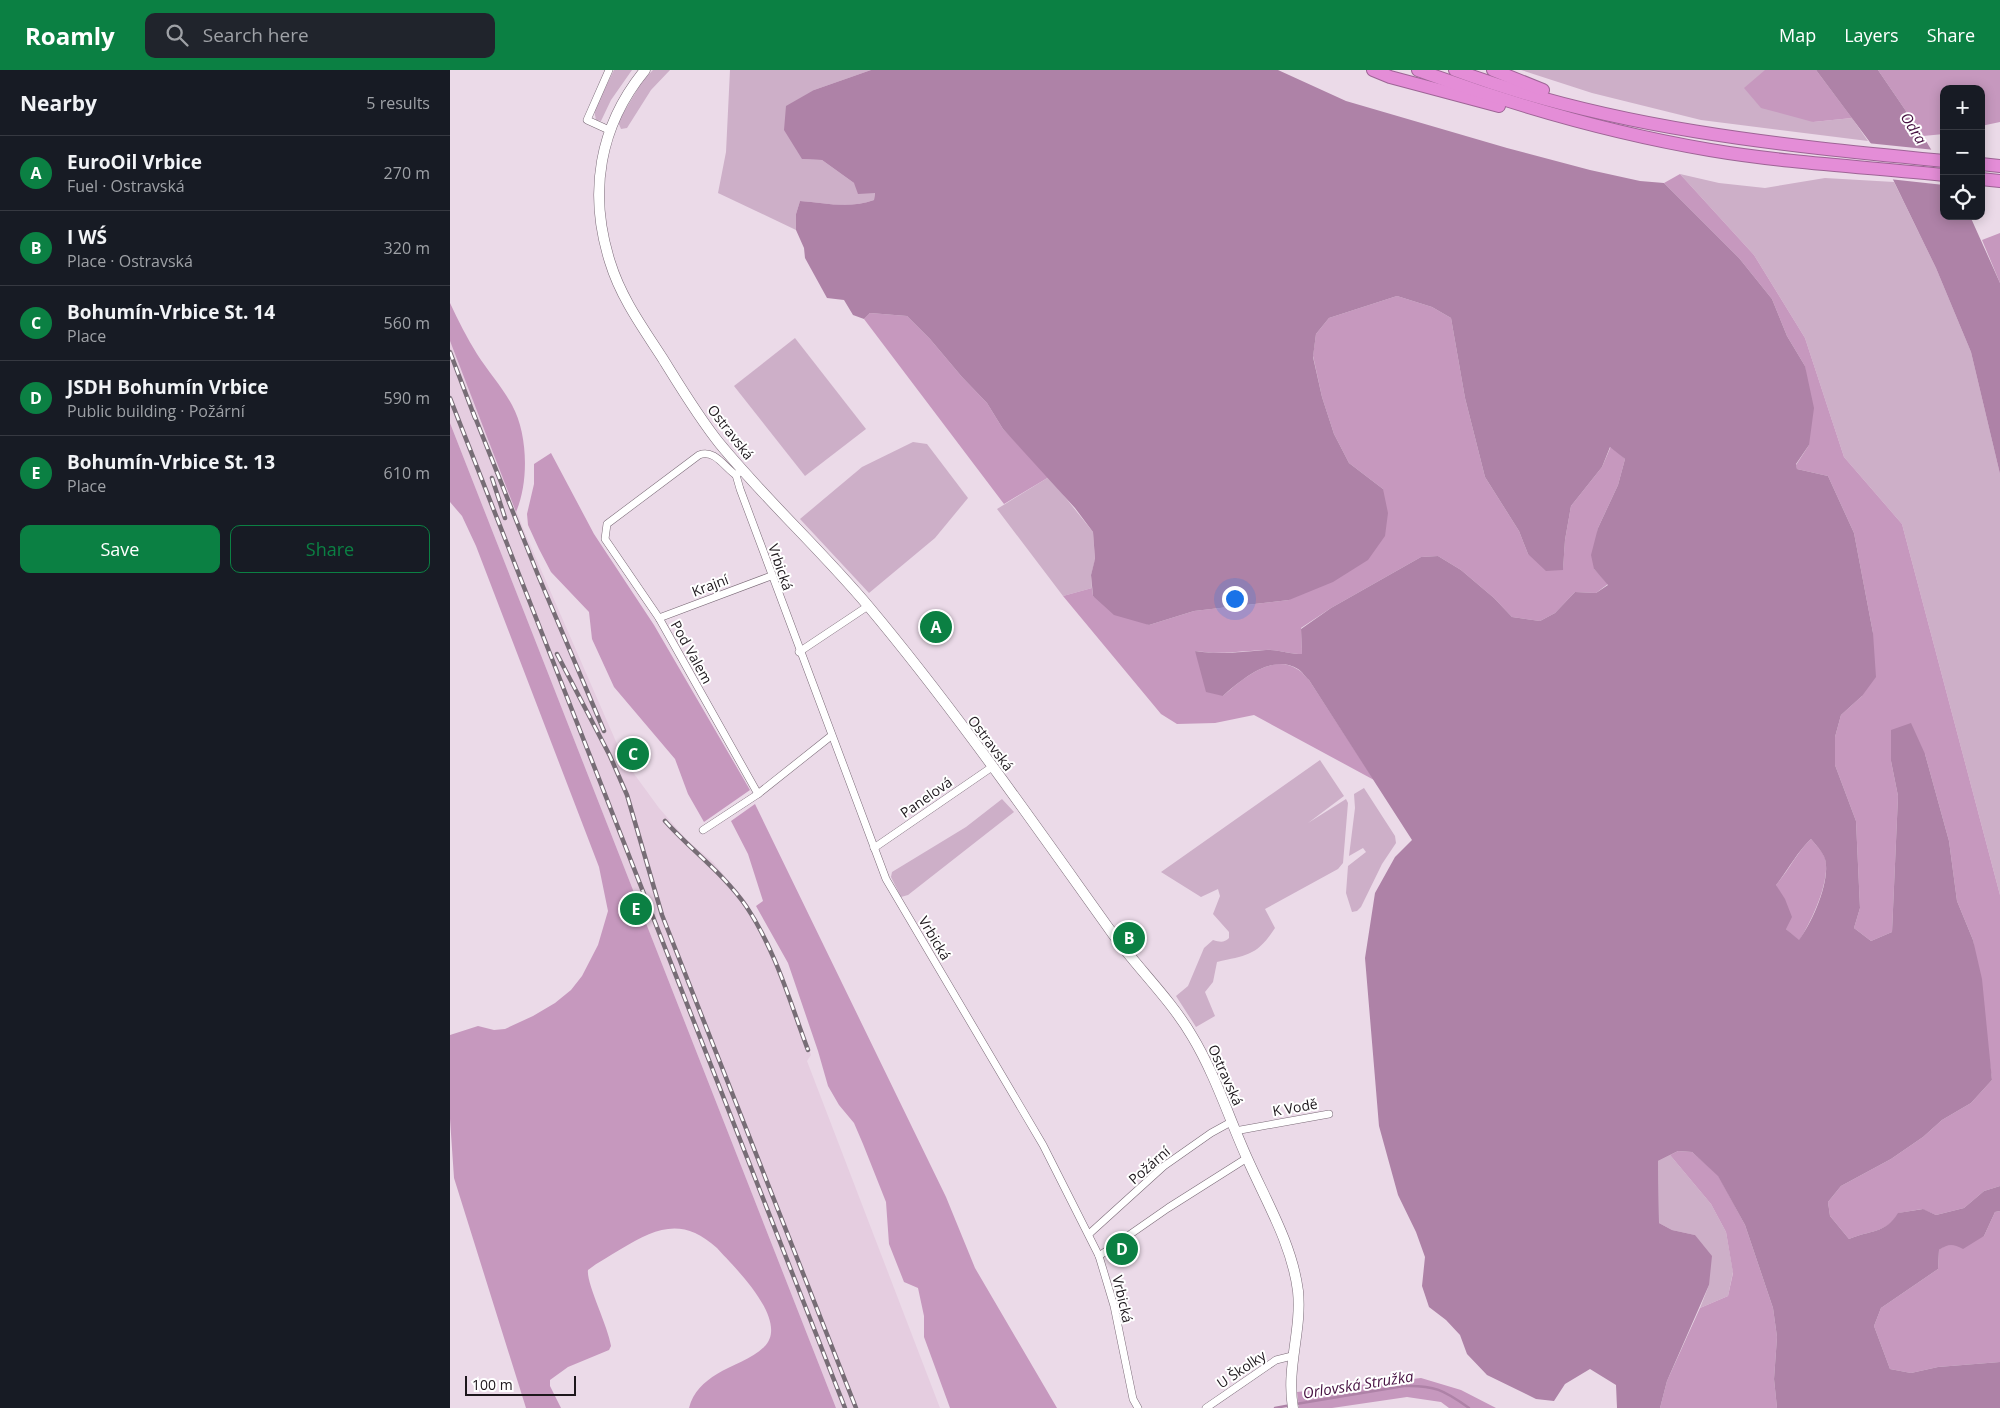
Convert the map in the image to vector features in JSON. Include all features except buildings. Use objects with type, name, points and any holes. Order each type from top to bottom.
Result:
[{"type":"highway","points":[[1373,70],[1390,77],[1472,99],[1514,109],[1536,110]]},
{"type":"highway","points":[[1418,70],[1536,110],[1622,133],[1711,150],[1940,175]]},
{"type":"highway","points":[[1455,70],[1592,111],[1713,135],[1940,161]]},
{"type":"highway","points":[[1494,70],[1561,97],[1697,132]]},
{"type":"highway","points":[[1985,164],[2000,166]]},
{"type":"highway","points":[[1985,179],[2000,181]]},
{"type":"main road","name":"Ostravská","points":[[645,70],[624,99],[609,130],[600,165],[598,209],[613,272],[644,331],[739,473],[868,606],[1056,852],[1121,945],[1180,1016],[1206,1060],[1246,1158],[1286,1243],[1294,1270],[1298,1287],[1298,1316],[1292,1356],[1290,1394],[1293,1408]]},
{"type":"street","points":[[609,70],[587,120],[609,130]]},
{"type":"street","name":"Pod Valem","points":[[739,473],[724,467],[713,453],[707,452],[699,455],[607,524],[606,539],[659,618],[758,794]]},
{"type":"street","name":"Vrbická","points":[[739,473],[771,576],[886,879],[1014,1095],[1089,1234],[1099,1256],[1114,1306],[1131,1391],[1138,1408]]},
{"type":"street","name":"Krajní","points":[[659,618],[771,576]]},
{"type":"street","points":[[799,652],[868,606]]},
{"type":"street","points":[[703,830],[758,794],[831,736]]},
{"type":"street","name":"Panelová","points":[[874,848],[992,767]]},
{"type":"street","name":"K Vodě","points":[[1233,1126],[1329,1114]]},
{"type":"street","name":"Požární","points":[[1089,1234],[1164,1166],[1211,1133],[1233,1126]]},
{"type":"street","points":[[1099,1256],[1168,1208],[1246,1158]]},
{"type":"street","name":"U Školky","points":[[1206,1408],[1276,1360],[1292,1356]]},
{"type":"shaded area","points":[[614,70],[632,70],[611,100],[601,121],[596,120],[594,110]]},
{"type":"shaded area","points":[[653,70],[670,70],[651,90],[627,128],[621,129],[618,122],[643,80]]},
{"type":"shaded area","points":[[730,70],[871,70],[814,90],[802,159],[822,160],[854,183],[875,192],[874,200],[847,205],[800,201],[796,214],[796,230],[718,193],[726,152]]},
{"type":"shaded area","points":[[1521,70],[1765,70],[1813,122],[1852,118],[1868,141],[1701,120],[1592,93]]},
{"type":"shaded area","points":[[1765,70],[1816,70],[1852,118],[1813,122],[1761,108],[1744,88]]},
{"type":"shaded area","points":[[1878,70],[2000,70],[2000,122],[1985,125],[1985,85],[1940,85],[1940,134],[1923,136]]},
{"type":"shaded area","points":[[1680,174],[1719,183],[1765,188],[1825,178],[1894,182],[1936,268],[1971,352],[2000,474],[2000,895],[1902,524],[1844,457],[1805,338],[1754,255]]},
{"type":"shaded area","points":[[1680,174],[1754,255],[1805,338],[1844,457],[1902,524],[2000,895],[2000,1186],[1984,1191],[1964,1208],[1936,1215],[1922,1209],[1899,1213],[1894,1220],[1883,1228],[1849,1239],[1830,1216],[1828,1202],[1841,1186],[1891,1159],[1923,1137],[1942,1120],[1971,1103],[1992,1080],[1973,940],[1957,901],[1949,841],[1925,754],[1891,761],[1898,796],[1892,932],[1871,941],[1854,928],[1860,908],[1856,821],[1835,765],[1835,737],[1841,715],[1862,696],[1873,633],[1854,533],[1828,476],[1797,469],[1796,465],[1809,445],[1805,366],[1787,336],[1772,299],[1739,258],[1664,183]]},
{"type":"shaded area","points":[[2000,233],[2000,283],[1982,240]]},
{"type":"shaded area","points":[[1397,296],[1432,307],[1451,318],[1465,398],[1485,477],[1519,531],[1528,554],[1563,569],[1565,540],[1571,506],[1602,467],[1611,446],[1625,459],[1618,485],[1598,528],[1594,569],[1608,584],[1596,593],[1575,592],[1555,613],[1540,621],[1512,617],[1494,598],[1461,570],[1438,556],[1421,557],[1331,608],[1301,628],[1302,654],[1270,650],[1222,653],[1195,651],[1223,696],[1248,676],[1267,666],[1287,665],[1299,670],[1309,680],[1374,780],[1254,715],[1215,723],[1177,724],[1161,714],[1063,596],[1092,588],[1093,596],[1149,625],[1194,611],[1289,600],[1383,489],[1349,463],[1334,434],[1322,397],[1313,356],[1316,334],[1329,318]]},
{"type":"shaded area","points":[[450,303],[473,348],[508,398],[517,417],[524,444],[525,473],[516,512],[450,341]]},
{"type":"shaded area","points":[[870,313],[907,316],[987,403],[1003,429],[1049,477],[1004,504],[864,319]]},
{"type":"shaded area","points":[[795,338],[866,429],[805,476],[734,386]]},
{"type":"shaded area","points":[[450,341],[525,533],[624,760],[659,808],[687,840],[713,862],[745,900],[773,952],[811,1055],[807,1061],[940,1408],[836,1408],[450,423]]},
{"type":"shaded area","points":[[450,423],[836,1408],[689,1408],[696,1392],[708,1380],[754,1355],[764,1347],[770,1336],[770,1323],[757,1295],[717,1248],[705,1238],[693,1232],[670,1229],[646,1235],[634,1241],[588,1270],[590,1285],[611,1346],[609,1350],[568,1367],[550,1380],[550,1386],[561,1408],[526,1408],[454,1178],[450,1119],[450,1035],[478,1026],[494,1030],[505,1029],[555,1003],[571,990],[582,976],[598,945],[608,911],[599,867],[476,546],[462,516],[450,502]]},
{"type":"shaded area","points":[[913,442],[927,444],[968,498],[935,538],[869,593],[800,519],[862,467]]},
{"type":"shaded area","points":[[551,453],[594,534],[654,625],[750,790],[704,822],[688,794],[675,759],[614,687],[592,639],[589,612],[551,572],[528,525],[527,514],[534,484],[534,464]]},
{"type":"shaded area","points":[[1049,477],[1093,532],[1095,560],[1091,575],[1092,588],[1063,596],[997,509]]},
{"type":"shaded area","points":[[1320,760],[1344,796],[1308,823],[1346,799],[1348,803],[1343,863],[1338,869],[1265,909],[1275,928],[1257,949],[1244,956],[1217,962],[1213,982],[1205,992],[1215,1016],[1196,1027],[1176,996],[1188,986],[1204,948],[1213,940],[1222,942],[1227,940],[1229,932],[1213,914],[1220,896],[1218,889],[1201,897],[1161,872]]},
{"type":"shaded area","points":[[1364,788],[1395,836],[1396,843],[1382,864],[1361,907],[1357,911],[1352,912],[1346,893],[1348,866],[1366,852],[1363,848],[1349,856],[1355,808],[1354,794]]},
{"type":"shaded area","points":[[1002,799],[1014,812],[908,895],[901,897],[891,877],[892,872],[966,827]]},
{"type":"shaded area","points":[[755,804],[946,1197],[975,1268],[1057,1408],[950,1408],[924,1337],[924,1316],[918,1288],[904,1282],[889,1244],[886,1202],[854,1123],[839,1105],[828,1086],[788,963],[756,906],[763,901],[748,854],[731,821]]},
{"type":"shaded area","points":[[1811,839],[1825,858],[1825,878],[1819,901],[1799,941],[1786,929],[1776,885]]},
{"type":"shaded area","points":[[1678,1151],[1692,1152],[1718,1175],[1745,1225],[1773,1308],[1777,1337],[1774,1379],[1777,1408],[1660,1408],[1667,1381],[1700,1308],[1728,1296],[1733,1273],[1726,1232],[1711,1204],[1670,1155]]},
{"type":"shaded area","points":[[1670,1155],[1711,1204],[1726,1232],[1733,1272],[1728,1296],[1700,1308],[1709,1285],[1695,1235],[1672,1230],[1659,1223],[1658,1161]]},
{"type":"shaded area","points":[[2000,1211],[2000,1362],[1938,1367],[1911,1373],[1890,1369],[1874,1326],[1881,1308],[1938,1269],[1939,1250],[1947,1244],[1984,1236],[1995,1212]]},
{"type":"shaded area","points":[[1421,1378],[1461,1390],[1496,1408],[1449,1408],[1441,1402],[1407,1397],[1332,1408],[1299,1408],[1297,1392]]},
{"type":"water","points":[[871,70],[1278,70],[1346,101],[1590,170],[1640,181],[1664,183],[1739,258],[1772,299],[1787,336],[1805,366],[1814,408],[1809,445],[1796,464],[1797,469],[1828,476],[1854,533],[1873,633],[1876,677],[1862,696],[1841,715],[1835,737],[1835,765],[1856,821],[1860,908],[1854,928],[1871,941],[1892,932],[1898,796],[1891,761],[1891,730],[1911,723],[1925,754],[1949,841],[1957,901],[1973,940],[1982,979],[1992,1080],[1971,1103],[1942,1120],[1923,1137],[1891,1159],[1841,1186],[1828,1202],[1830,1216],[1849,1239],[1888,1225],[1898,1213],[1923,1209],[1936,1215],[1964,1208],[1984,1191],[2000,1186],[2000,1211],[1995,1212],[1984,1236],[1963,1249],[1951,1245],[1939,1250],[1938,1269],[1881,1308],[1874,1326],[1890,1369],[1911,1373],[1938,1367],[2000,1362],[2000,1408],[1777,1408],[1774,1379],[1777,1337],[1773,1308],[1745,1225],[1718,1176],[1692,1152],[1678,1151],[1658,1161],[1659,1223],[1672,1230],[1695,1235],[1712,1256],[1709,1285],[1667,1381],[1660,1408],[1617,1408],[1616,1385],[1590,1369],[1565,1384],[1554,1401],[1536,1399],[1487,1375],[1467,1354],[1460,1335],[1446,1320],[1429,1307],[1422,1286],[1425,1257],[1416,1232],[1398,1195],[1379,1126],[1365,958],[1375,893],[1395,857],[1412,840],[1309,680],[1299,670],[1288,665],[1268,666],[1248,676],[1223,696],[1206,692],[1195,651],[1222,653],[1270,650],[1302,654],[1301,629],[1331,608],[1421,557],[1438,556],[1461,570],[1494,598],[1512,617],[1540,621],[1555,613],[1575,592],[1596,593],[1608,585],[1594,569],[1591,555],[1598,528],[1618,485],[1625,459],[1610,447],[1602,467],[1571,506],[1565,540],[1563,570],[1546,571],[1528,554],[1519,531],[1485,477],[1465,398],[1451,318],[1432,307],[1397,296],[1329,318],[1316,334],[1313,357],[1322,397],[1334,434],[1349,463],[1383,489],[1388,513],[1385,536],[1368,560],[1333,582],[1289,600],[1194,611],[1149,625],[1114,615],[1093,596],[1091,575],[1095,559],[1093,532],[1075,508],[1003,429],[987,403],[930,339],[907,316],[870,313],[864,319],[853,315],[844,300],[827,298],[805,258],[804,248],[796,230],[796,214],[800,201],[837,205],[856,204],[874,200],[875,193],[858,194],[854,183],[822,160],[802,159],[784,130],[786,106],[814,90]],"holes":[[[1811,839],[1825,859],[1825,879],[1815,913],[1799,940],[1786,929],[1792,917],[1785,899],[1776,885]]]},
{"type":"water","name":"Odra","points":[[1816,70],[1878,70],[1940,164],[1940,220],[1972,220],[2000,283],[2000,474],[1971,352],[1936,268],[1884,161]]},
{"type":"pier","points":[[1867,143],[1935,150],[1940,159],[1940,185],[1889,179],[1882,163]]},
{"type":"waterway","name":"Orlovská Stružka","points":[[1296,1404],[1404,1386],[1423,1386],[1445,1393],[1469,1408]]},
{"type":"waterway","name":"Orlovská Stružka","points":[[1275,1408],[1291,1405]]},
{"type":"railway","points":[[450,352],[475,418]]},
{"type":"railway","points":[[450,398],[845,1408]]},
{"type":"railway","points":[[473,412],[538,575],[604,731]]},
{"type":"railway","points":[[492,478],[505,518]]},
{"type":"railway","points":[[557,654],[610,756],[627,795],[662,915],[856,1408]]},
{"type":"railway","points":[[665,821],[728,883],[746,906],[774,958],[808,1050]]},
{"type":"place","name":"EuroOil Vrbice","points":[[936,627]]},
{"type":"place","name":"Bohumín-Vrbice St. 14","points":[[633,754]]},
{"type":"place","name":"Bohumín-Vrbice St. 13","points":[[636,909]]},
{"type":"place","name":"I WŚ","points":[[1129,938]]},
{"type":"place","name":"JSDH Bohumín Vrbice","points":[[1122,1249]]}]
